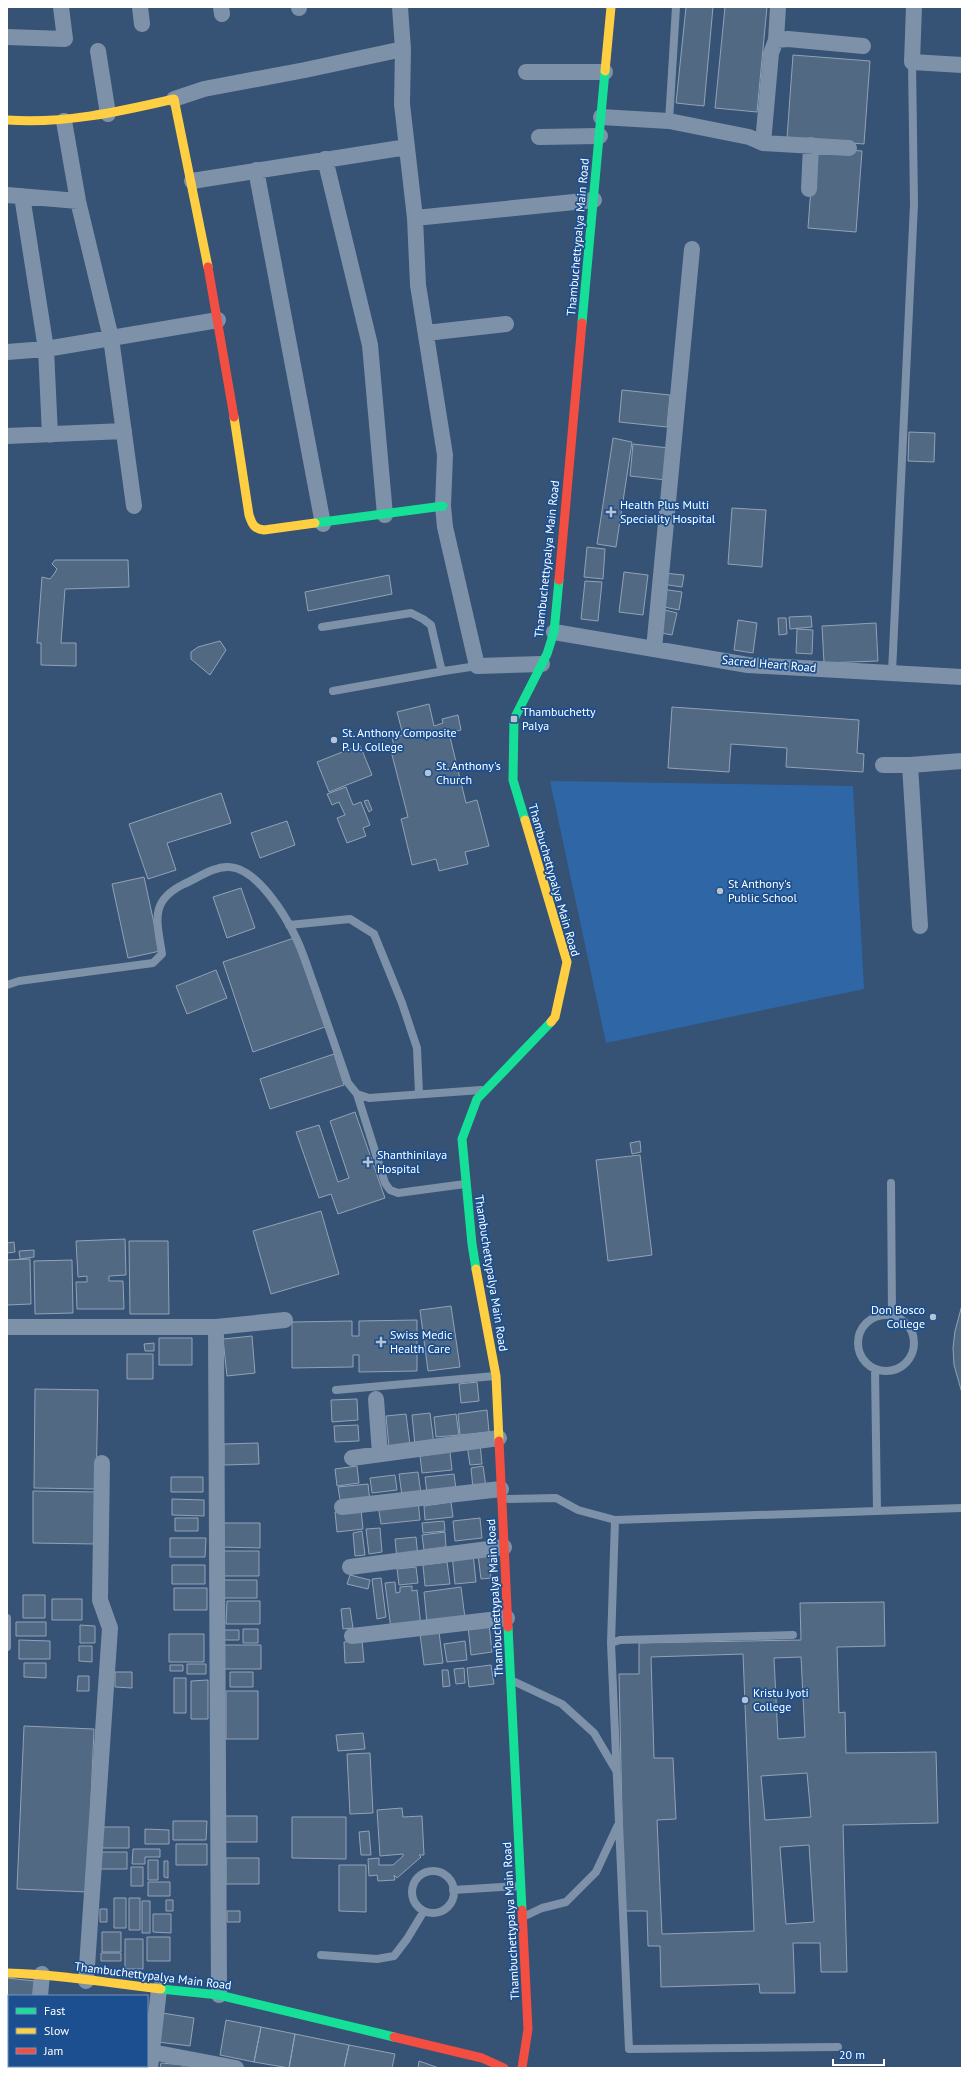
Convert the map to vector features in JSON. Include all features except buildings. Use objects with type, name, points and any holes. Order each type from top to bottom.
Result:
[{"type":"main road","name":"Thambuchettypalya Main Road","points":[[522,2068],[528,2028],[496,1376],[472,1244],[465,1184],[462,1139],[477,1099],[555,1017],[567,962],[513,780],[514,719],[542,664],[554,632],[611,7]]},
{"type":"main road","points":[[7,120],[64,121],[108,114],[174,99],[192,181],[228,375],[248,511],[252,524],[257,529],[264,530],[323,524],[443,506]]},
{"type":"main road","name":"Thambuchettypalya Main Road","points":[[7,1973],[42,1974],[86,1981],[219,1995],[482,2058],[504,2068]]},
{"type":"street","points":[[7,37],[65,39],[62,7]]},
{"type":"street","points":[[140,7],[142,24]]},
{"type":"street","points":[[400,7],[403,50],[402,104],[415,218],[418,285],[445,455],[443,506],[445,527],[477,666],[542,664]]},
{"type":"street","points":[[762,143],[771,53],[776,40],[778,7]]},
{"type":"street","points":[[914,7],[912,62],[962,65]]},
{"type":"street","points":[[776,40],[788,39],[863,46]]},
{"type":"street","points":[[174,99],[204,89],[403,50]]},
{"type":"street","points":[[98,51],[108,114]]},
{"type":"street","points":[[526,72],[606,72]]},
{"type":"street","points":[[601,117],[669,121],[749,137],[762,143],[849,148]]},
{"type":"street","points":[[64,121],[78,201],[111,338],[134,506]]},
{"type":"street","points":[[539,137],[600,136]]},
{"type":"street","points":[[809,189],[811,145]]},
{"type":"street","points":[[192,181],[407,147]]},
{"type":"street","points":[[325,159],[370,345],[385,515]]},
{"type":"street","points":[[256,170],[323,524]]},
{"type":"street","points":[[50,435],[46,349],[14,195],[78,201]]},
{"type":"street","points":[[415,218],[594,200]]},
{"type":"street","points":[[654,649],[692,249]]},
{"type":"street","points":[[7,352],[46,349],[218,320]]},
{"type":"street","points":[[426,333],[506,324]]},
{"type":"street","points":[[7,436],[124,431]]},
{"type":"street","name":"Sacred Heart Road","points":[[554,632],[748,665],[962,677]]},
{"type":"street","points":[[883,765],[910,765],[962,761]]},
{"type":"street","points":[[910,765],[920,926]]},
{"type":"street","points":[[7,1327],[216,1327],[285,1320]]},
{"type":"street","points":[[216,1327],[219,1995]]},
{"type":"street","points":[[376,1399],[380,1454]]},
{"type":"street","points":[[352,1458],[499,1438]]},
{"type":"street","points":[[86,1981],[110,1628],[100,1600],[102,1463]]},
{"type":"street","points":[[342,1507],[502,1494]]},
{"type":"street","points":[[350,1567],[504,1547]]},
{"type":"street","points":[[352,1636],[507,1618]]},
{"type":"street","points":[[40,1995],[42,1974]]},
{"type":"street","points":[[159,1989],[151,2060],[236,2068]]},
{"type":"lane","points":[[669,121],[676,7]]},
{"type":"lane","points":[[892,672],[914,204],[912,62]]},
{"type":"lane","points":[[322,627],[411,614],[418,616],[431,625],[440,668],[444,671]]},
{"type":"lane","points":[[333,691],[477,666]]},
{"type":"lane","points":[[7,985],[19,981],[153,963],[162,954],[157,921],[157,911],[162,900],[171,891],[219,868],[230,867],[242,870],[254,877],[290,925],[298,941],[348,1083],[357,1094],[385,1183],[390,1190],[398,1193],[465,1184]]},
{"type":"lane","points":[[290,925],[350,919],[374,934],[402,1003],[417,1048],[420,1094]]},
{"type":"lane","points":[[357,1094],[369,1098],[486,1090]]},
{"type":"lane","points":[[891,1183],[892,1315]]},
{"type":"lane","points":[[892,1315],[904,1322],[913,1333],[915,1342],[913,1352],[909,1360],[902,1367],[893,1371],[884,1372],[875,1369],[862,1356],[858,1348],[859,1339],[867,1323],[874,1318],[892,1315]]},
{"type":"lane","points":[[875,1369],[877,1511]]},
{"type":"lane","points":[[336,1390],[496,1376]]},
{"type":"lane","points":[[502,1494],[556,1498],[578,1510],[615,1520],[962,1508]]},
{"type":"lane","points":[[615,1520],[611,1643],[629,2050],[838,2047]]},
{"type":"lane","points":[[7,1647],[8,1618]]},
{"type":"lane","points":[[611,1643],[620,1640],[793,1635]]},
{"type":"lane","points":[[510,1679],[562,1704],[594,1733],[617,1773]]},
{"type":"lane","points":[[522,1917],[542,1908],[566,1902],[596,1872],[619,1822]]},
{"type":"lane","points":[[430,1871],[443,1873],[448,1878],[453,1890],[450,1903],[438,1912],[424,1911],[418,1907],[412,1895],[412,1888],[418,1876],[430,1871]]},
{"type":"lane","points":[[453,1890],[521,1886]]},
{"type":"lane","points":[[321,1956],[377,1959],[394,1956],[407,1940],[424,1911]]},
{"type":"shaded area","points":[[550,781],[853,786],[864,989],[606,1043]]},
{"type":"traffic: fast","points":[[582,323],[605,71]]},
{"type":"traffic: fast","points":[[315,523],[443,506]]},
{"type":"traffic: fast","points":[[525,820],[513,780],[514,719],[547,654],[554,632],[559,580]]},
{"type":"traffic: fast","points":[[476,1269],[472,1244],[462,1139],[477,1099],[551,1022]]},
{"type":"traffic: fast","points":[[508,1627],[522,1910]]},
{"type":"traffic: fast","points":[[161,1989],[219,1995],[394,2037]]},
{"type":"traffic: slow","points":[[605,71],[611,7]]},
{"type":"traffic: slow","points":[[7,120],[28,121],[70,119],[174,99],[208,267]]},
{"type":"traffic: slow","points":[[234,417],[249,515],[254,526],[264,530],[315,523]]},
{"type":"traffic: slow","points":[[525,820],[567,962],[555,1017],[551,1022]]},
{"type":"traffic: slow","points":[[476,1269],[496,1376],[499,1441]]},
{"type":"traffic: slow","points":[[7,1973],[64,1977],[161,1989]]},
{"type":"traffic: jam","points":[[208,267],[234,417]]},
{"type":"traffic: jam","points":[[559,580],[582,323]]},
{"type":"traffic: jam","points":[[499,1441],[508,1627]]},
{"type":"traffic: jam","points":[[522,1910],[528,2029],[522,2068]]},
{"type":"traffic: jam","points":[[394,2037],[482,2058],[504,2068]]},
{"type":"place","name":"Health Plus Multi Speciality Hospital","points":[[611,512]]},
{"type":"place","name":"Thambuchetty Palya","points":[[514,719]]},
{"type":"place","name":"St. Anthony Composite P. U. College","points":[[334,740]]},
{"type":"place","name":"St. Anthony's Church","points":[[428,773]]},
{"type":"place","name":"St Anthony's Public School","points":[[720,891]]},
{"type":"place","name":"Shanthinilaya Hospital","points":[[368,1162]]},
{"type":"place","name":"Don Bosco College","points":[[933,1317]]},
{"type":"place","name":"Swiss Medic Health Care","points":[[381,1342]]},
{"type":"place","name":"Kristu Jyoti College","points":[[745,1700]]}]
